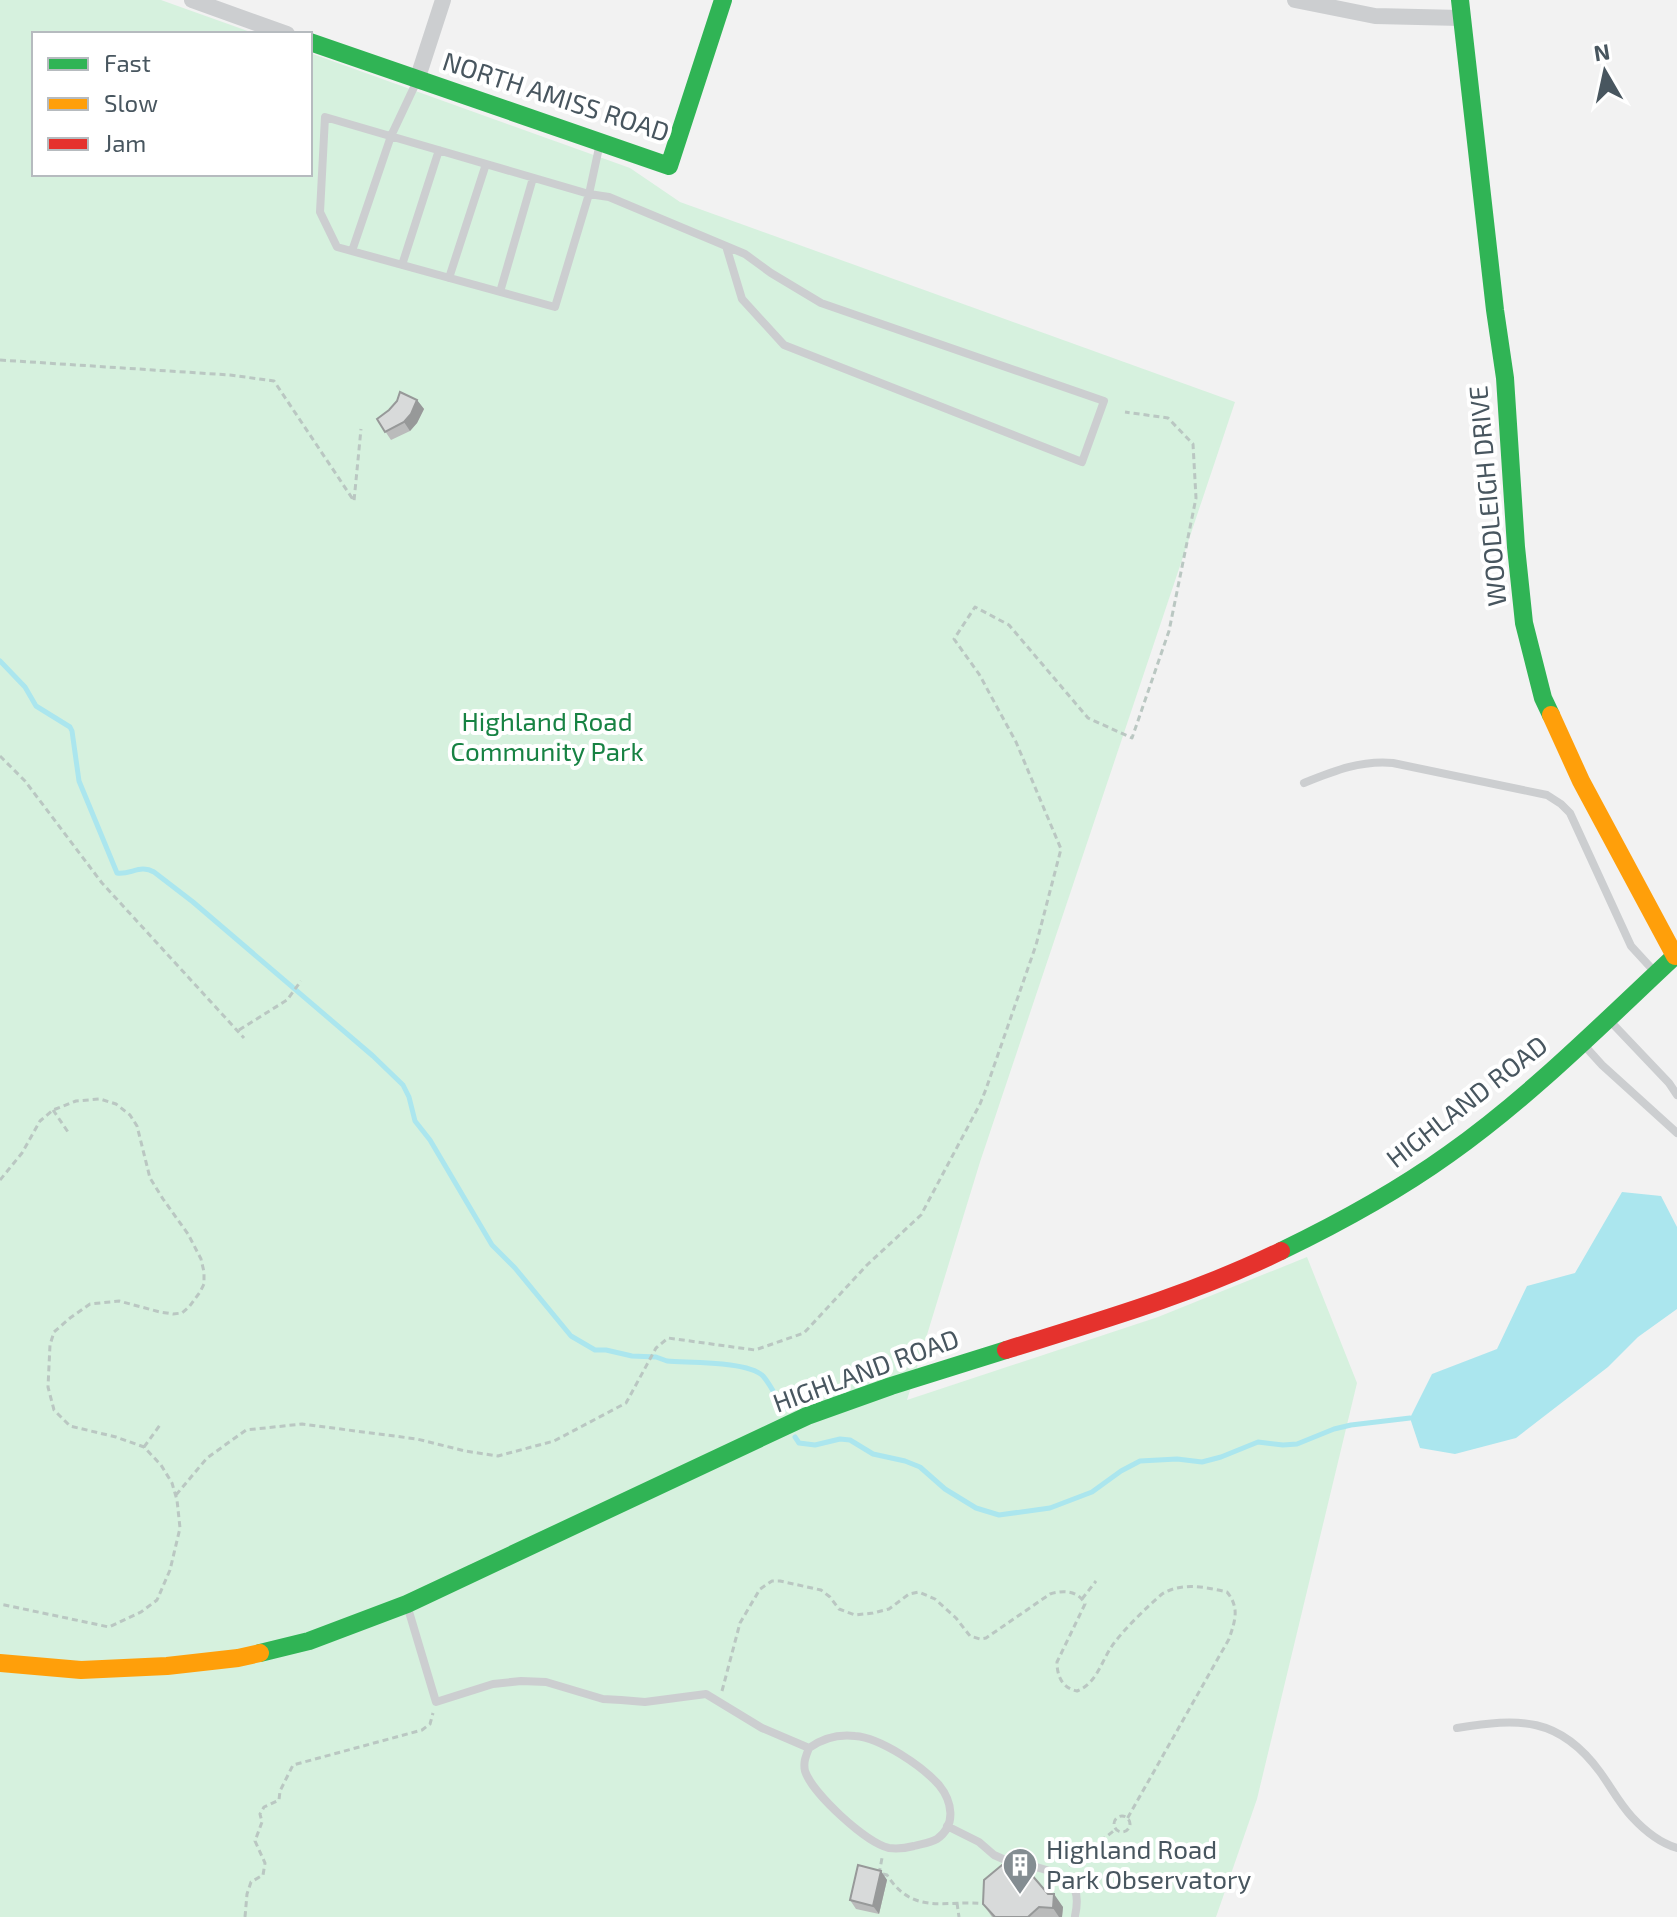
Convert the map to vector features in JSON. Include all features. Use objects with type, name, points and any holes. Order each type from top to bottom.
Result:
[{"type":"street","points":[[192,0],[281,32]]},
{"type":"street","points":[[417,80],[443,0]]},
{"type":"street","name":"NORTH AMISS ROAD","points":[[312,43],[669,166],[723,0]]},
{"type":"street","points":[[1295,0],[1375,16],[1461,9]]},
{"type":"street","name":"WOODLEIGH DRIVE","points":[[1461,9],[1505,378],[1524,623],[1543,698],[1581,781],[1676,955]]},
{"type":"street","name":"HIGHLAND ROAD","points":[[0,1663],[95,1670],[167,1666],[238,1658],[309,1641],[407,1604],[807,1416],[891,1386],[1159,1302],[1223,1278],[1338,1223],[1449,1154],[1506,1111],[1676,955]]},
{"type":"lane","points":[[352,251],[391,136],[417,80]]},
{"type":"lane","points":[[600,143],[589,194],[555,307],[337,247],[320,212],[325,117],[589,194],[609,197],[726,246],[745,254],[821,303],[1104,401],[1082,462],[784,345],[742,299],[726,246]]},
{"type":"lane","points":[[402,265],[439,150]]},
{"type":"lane","points":[[449,278],[486,164]]},
{"type":"lane","points":[[500,292],[533,178]]},
{"type":"lane","points":[[1304,783],[1345,767],[1376,762],[1547,795],[1570,813],[1631,946],[1656,974]]},
{"type":"lane","points":[[1609,1019],[1677,1095]]},
{"type":"lane","points":[[1582,1044],[1677,1133]]},
{"type":"lane","points":[[407,1604],[436,1702],[493,1684],[521,1681],[546,1682],[603,1699],[645,1702],[706,1694],[762,1728],[809,1748]]},
{"type":"lane","points":[[1457,1728],[1498,1722],[1531,1723],[1552,1730],[1573,1743],[1598,1769],[1623,1807],[1638,1823],[1651,1835],[1677,1848]]},
{"type":"lane","points":[[856,1736],[874,1741],[903,1757],[929,1775],[946,1795],[951,1811],[947,1826],[938,1838],[904,1848],[876,1844],[840,1817],[808,1778],[804,1768],[809,1748],[820,1740],[856,1736]]},
{"type":"lane","points":[[947,1826],[979,1842],[994,1855],[1058,1874],[1070,1882],[1075,1890],[1075,1916]]},
{"type":"path","points":[[0,360],[230,375],[274,381],[354,501],[361,429]]},
{"type":"path","points":[[176,1495],[207,1458],[246,1430],[302,1424],[417,1439],[498,1456],[554,1441],[626,1403],[656,1348],[668,1338],[755,1350],[804,1333],[867,1265],[921,1215],[980,1104],[1036,945],[1061,849],[1016,742],[979,674],[954,639],[975,607],[1009,625],[1088,718],[1132,738],[1169,631],[1196,498],[1193,444],[1168,418],[1125,412]]},
{"type":"path","points":[[0,756],[25,781],[102,883],[244,1038]]},
{"type":"path","points":[[237,1031],[287,1000],[301,981]]},
{"type":"path","points":[[0,1180],[14,1166],[40,1121],[53,1110],[76,1101],[100,1099],[116,1104],[130,1115],[137,1126],[150,1178],[188,1234],[204,1272],[204,1284],[182,1313],[160,1312],[119,1301],[90,1304],[54,1332],[50,1345],[48,1387],[54,1410],[70,1426],[144,1447],[172,1483],[180,1528],[170,1570],[157,1600],[141,1612],[109,1627],[0,1604]]},
{"type":"path","points":[[53,1110],[68,1132]]},
{"type":"path","points":[[144,1447],[160,1425]]},
{"type":"path","points":[[719,1702],[740,1623],[760,1589],[772,1581],[821,1590],[839,1609],[855,1615],[889,1609],[909,1594],[919,1592],[935,1599],[970,1636],[980,1639],[986,1638],[1050,1594],[1071,1592],[1082,1599],[1084,1610],[1057,1662],[1058,1676],[1073,1691],[1088,1686],[1115,1642],[1169,1589],[1182,1586],[1227,1592],[1236,1613],[1229,1639],[1127,1819]]},
{"type":"path","points":[[1082,1599],[1096,1581]]},
{"type":"path","points":[[245,1917],[251,1882],[263,1875],[265,1863],[255,1841],[262,1822],[260,1814],[264,1807],[279,1800],[280,1791],[293,1765],[422,1730],[430,1724],[436,1702]]},
{"type":"path","points":[[1123,1817],[1130,1823],[1127,1830],[1120,1832],[1116,1829],[1116,1819],[1123,1817]]},
{"type":"path","points":[[1058,1874],[1116,1829]]},
{"type":"path","points":[[885,1846],[879,1875],[887,1875],[892,1884],[912,1901],[924,1905],[993,1905]]},
{"type":"path","points":[[957,1903],[959,1917]]},
{"type":"green space","name":"Highland Road Community Park","points":[[0,0],[161,0],[250,32],[32,32],[32,176],[312,176],[312,54],[630,168],[680,202],[1235,402],[980,1162],[907,1400],[1158,1317],[1307,1257],[1357,1383],[1257,1799],[1216,1917],[0,1917]]},
{"type":"water","points":[[1622,1192],[1661,1196],[1677,1227],[1677,1309],[1638,1337],[1608,1367],[1516,1438],[1455,1454],[1420,1448],[1410,1418],[1432,1374],[1497,1349],[1527,1286],[1575,1273]]},
{"type":"building","points":[[400,392],[417,400],[404,422],[385,432],[377,419],[397,401]]},
{"type":"building","points":[[858,1865],[881,1871],[873,1906],[850,1900]]},
{"type":"building","name":"Highland Road Park Observatory","points":[[1002,1865],[1025,1867],[1048,1894],[1054,1894],[1053,1908],[1039,1907],[1028,1917],[995,1917],[983,1904],[984,1880]]},
{"type":"waterway","points":[[0,661],[25,687],[36,706],[70,727],[79,781],[117,873],[140,869],[154,872],[193,902],[403,1085],[415,1121],[430,1140],[492,1245],[571,1336],[595,1350],[667,1361],[732,1365],[755,1371],[766,1380],[784,1410]]},
{"type":"waterway","points":[[795,1437],[799,1443],[815,1445],[840,1439],[850,1440],[873,1454],[905,1461],[920,1467],[945,1489],[976,1508],[999,1515],[1050,1508],[1092,1492],[1140,1461],[1177,1459],[1202,1462],[1258,1442],[1297,1444],[1351,1425],[1410,1418]]},
{"type":"traffic: fast","points":[[312,43],[669,166],[723,0]]},
{"type":"traffic: fast","points":[[1460,0],[1505,378],[1524,623],[1543,698],[1551,715]]},
{"type":"traffic: fast","points":[[1281,1251],[1388,1194],[1479,1132],[1566,1058],[1677,954]]},
{"type":"traffic: fast","points":[[260,1653],[309,1641],[407,1604],[807,1416],[1006,1350]]},
{"type":"traffic: slow","points":[[1551,715],[1581,781],[1675,956]]},
{"type":"traffic: slow","points":[[0,1663],[81,1670],[167,1666],[260,1653]]},
{"type":"traffic: jam","points":[[1006,1350],[1180,1294],[1281,1251]]},
{"type":"place","name":"Highland Road Park Observatory","points":[[1020,1896]]}]
